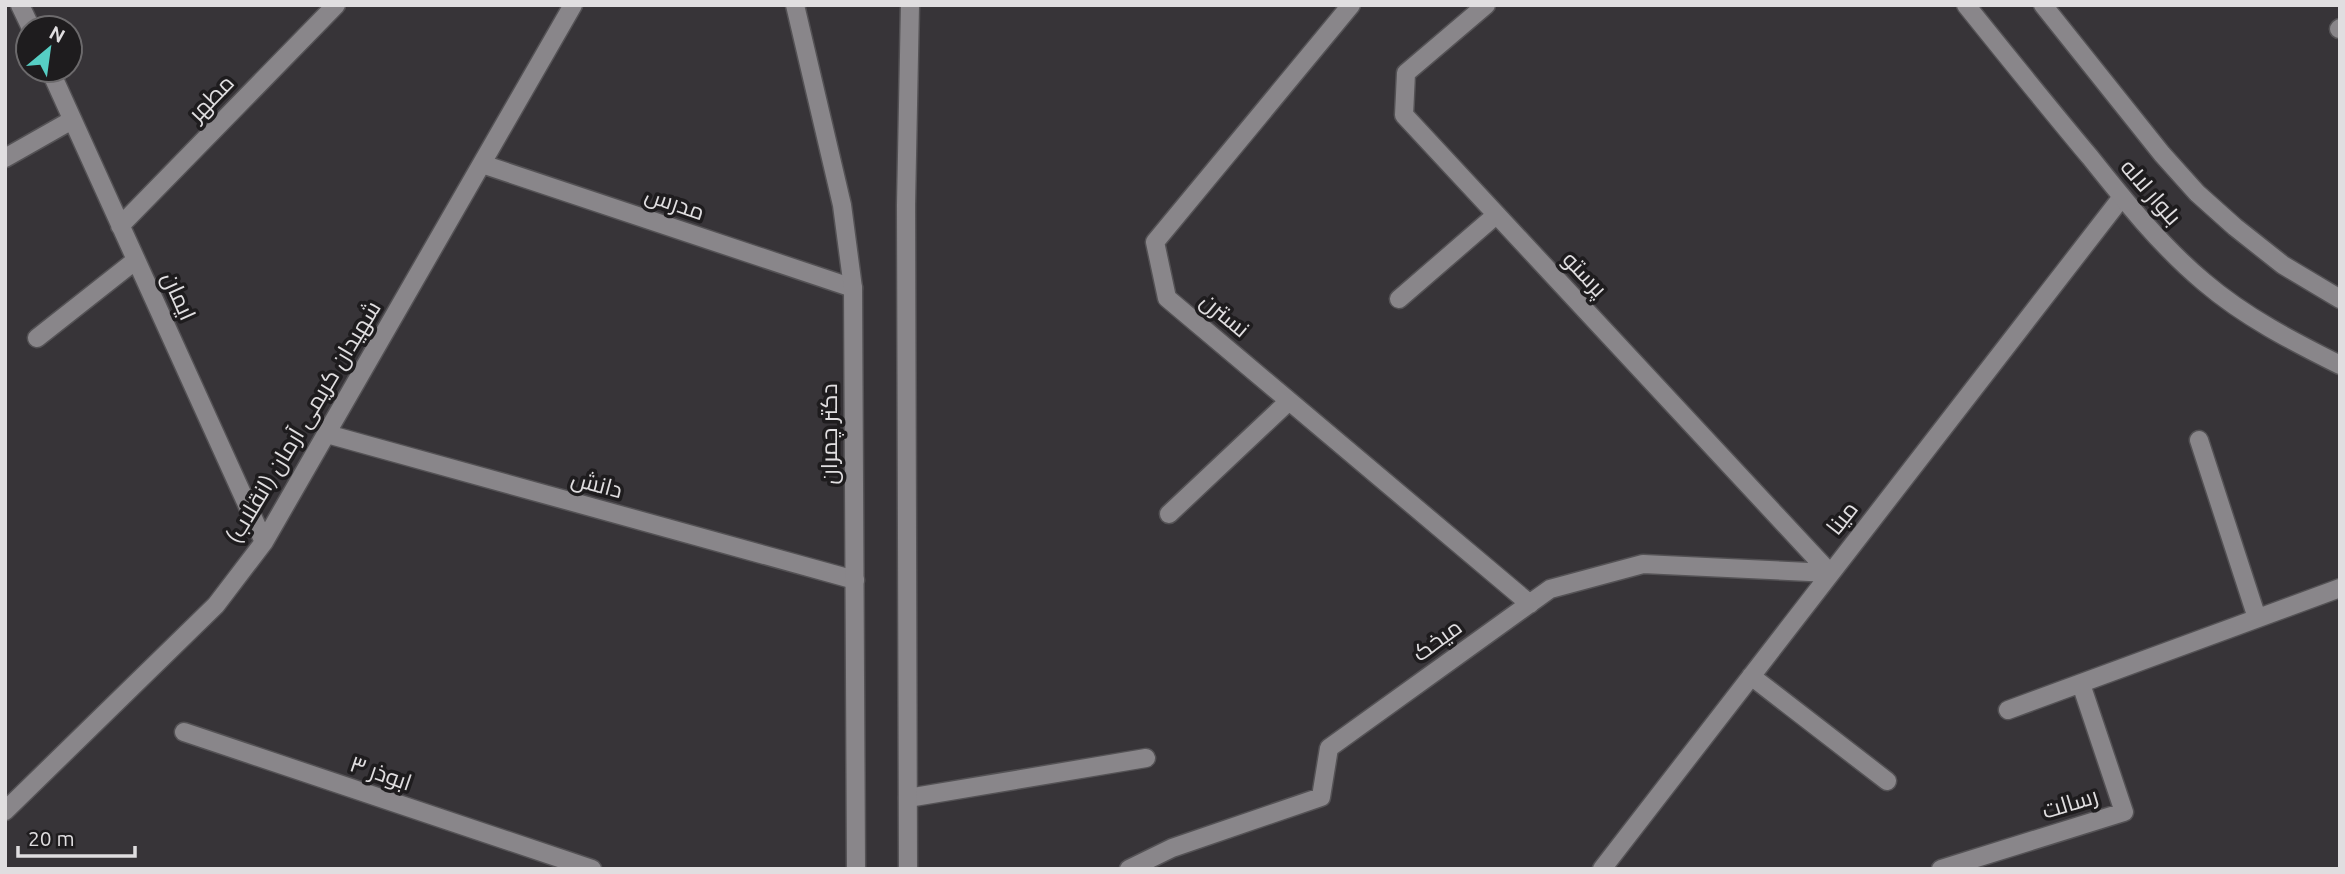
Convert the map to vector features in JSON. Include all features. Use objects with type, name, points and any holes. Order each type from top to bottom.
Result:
[{"type":"street","name":"مطهر","points":[[120,226],[336,5]]},
{"type":"street","name":"شهیدان کریمی آرمان (انقلاب)","points":[[9,798],[216,605],[264,542],[573,5]]},
{"type":"street","points":[[797,14],[812,5]]},
{"type":"street","name":"نسترن","points":[[1351,5],[1155,242],[1167,298],[1530,604]]},
{"type":"street","name":"پرستو","points":[[1486,5],[1406,74],[1404,115],[1830,573]]},
{"type":"street","name":"بلوار لاله","points":[[1966,5],[2122,197],[2168,249],[2243,312],[2340,365]]},
{"type":"street","name":"بلوار لاله","points":[[2043,5],[2162,154],[2197,193],[2283,265],[2340,299]]},
{"type":"street","points":[[907,9],[908,869]]},
{"type":"street","name":"دکتر چمران","points":[[797,14],[842,205],[853,288],[856,869]]},
{"type":"street","name":"ایمان","points":[[56,84],[264,542]]},
{"type":"street","points":[[5,158],[72,120]]},
{"type":"street","name":"مدرس","points":[[482,164],[853,288]]},
{"type":"street","name":"مینا","points":[[1602,869],[2122,197]]},
{"type":"street","points":[[1399,299],[1496,215]]},
{"type":"street","points":[[37,338],[136,260]]},
{"type":"street","points":[[1169,514],[1289,401]]},
{"type":"street","name":"دانش","points":[[327,434],[855,580]]},
{"type":"street","points":[[2199,440],[2257,618]]},
{"type":"street","name":"میخک","points":[[1129,869],[1172,848],[1321,797],[1329,748],[1550,589],[1643,564],[1830,573]]},
{"type":"street","points":[[2008,710],[2340,588]]},
{"type":"street","points":[[1751,676],[1887,781]]},
{"type":"street","name":"رسالت","points":[[1941,869],[2124,812],[2081,684]]},
{"type":"street","name":"ابوذر ۳","points":[[184,732],[562,864],[592,869]]},
{"type":"street","points":[[908,798],[1146,758]]}]
